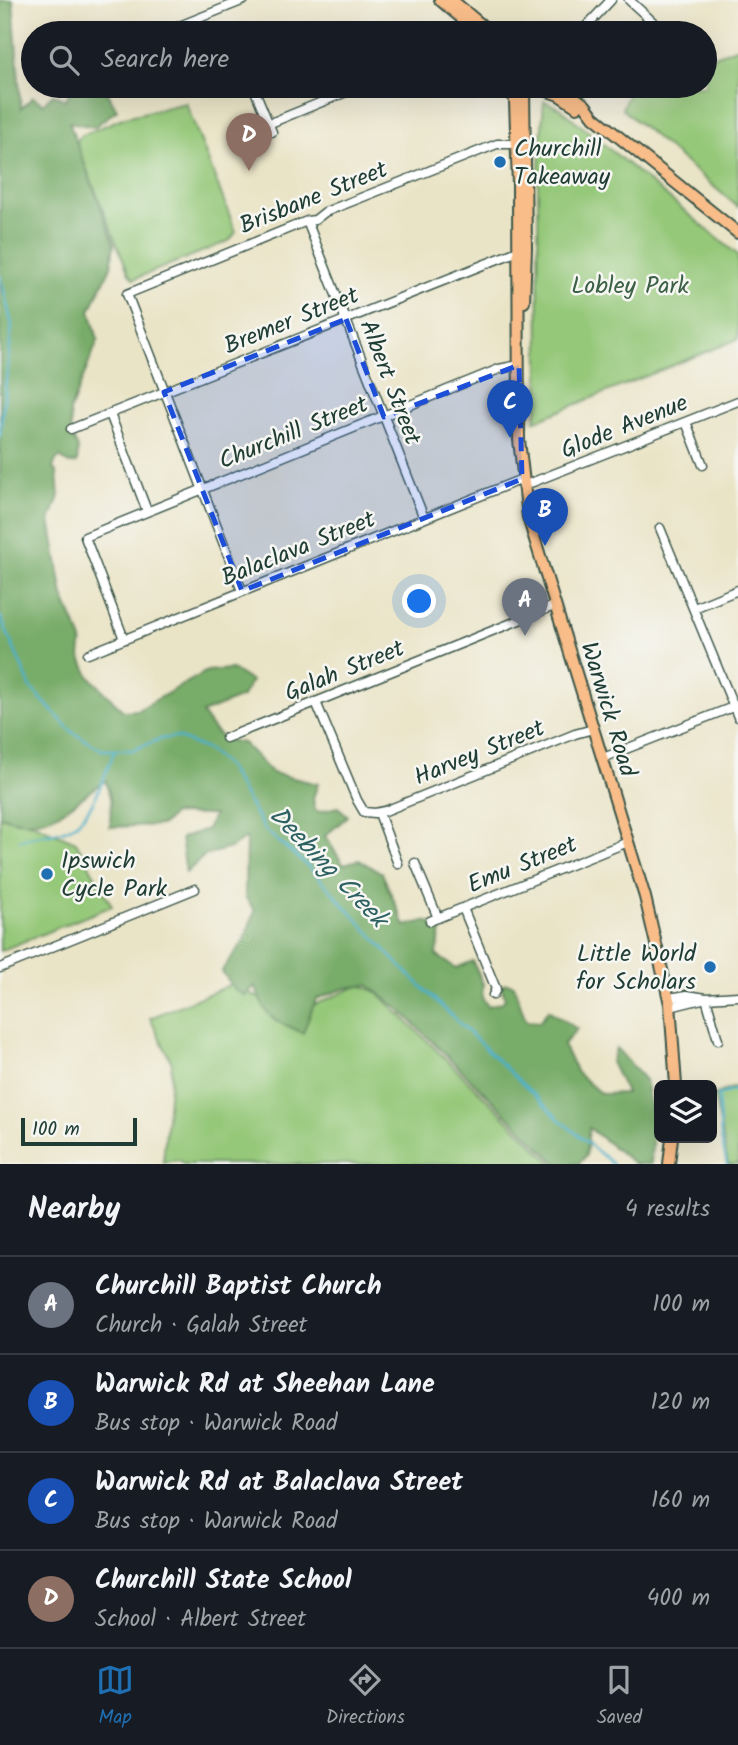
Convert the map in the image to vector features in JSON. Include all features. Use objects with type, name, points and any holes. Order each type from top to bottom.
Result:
[{"type":"main road","points":[[440,0],[470,21]]},
{"type":"main road","points":[[452,0],[460,12]]},
{"type":"main road","name":"Warwick Road","points":[[514,98],[522,249]]},
{"type":"main road","name":"Warwick Road","points":[[525,98],[519,440],[528,517],[645,897],[670,1002],[676,1080]]},
{"type":"main road","points":[[564,98],[594,117],[738,233]]},
{"type":"main road","points":[[575,98],[594,117]]},
{"type":"main road","points":[[669,1162],[671,1143]]},
{"type":"street","points":[[192,21],[244,0]]},
{"type":"street","points":[[591,21],[611,0]]},
{"type":"street","points":[[629,0],[651,21]]},
{"type":"street","points":[[258,98],[270,128],[335,98]]},
{"type":"street","name":"Brisbane Street","points":[[164,392],[127,294],[497,144],[516,144]]},
{"type":"street","name":"Albert Street","points":[[307,221],[424,518]]},
{"type":"street","name":"Bremer Street","points":[[71,429],[522,249]]},
{"type":"street","name":"Churchill Street","points":[[124,639],[85,540],[89,535],[499,369],[519,365]]},
{"type":"street","points":[[164,392],[242,591]]},
{"type":"street","name":"Glode Avenue","points":[[523,482],[738,401]]},
{"type":"street","points":[[110,414],[147,511]]},
{"type":"street","points":[[686,422],[703,465]]},
{"type":"street","name":"Balaclava Street","points":[[88,653],[424,518],[523,482]]},
{"type":"street","points":[[660,528],[736,705],[738,717]]},
{"type":"street","points":[[694,608],[738,590]]},
{"type":"street","name":"Galah Street","points":[[226,738],[554,606]]},
{"type":"street","points":[[316,702],[360,808],[365,812],[379,813],[398,864]]},
{"type":"street","points":[[603,758],[736,705]]},
{"type":"street","name":"Harvey Street","points":[[379,813],[575,734],[593,730]]},
{"type":"street","name":"Emu Street","points":[[415,863],[434,919],[628,842]]},
{"type":"street","points":[[0,968],[195,889]]},
{"type":"street","points":[[463,908],[496,989],[493,995]]},
{"type":"street","points":[[670,1002],[738,996]]},
{"type":"street","points":[[706,998],[718,1040]]},
{"type":"highlighted area","points":[[346,319],[384,417],[519,365],[522,479],[242,591],[164,392]]},
{"type":"green space","points":[[0,0],[13,0],[21,108],[32,98],[43,104],[49,98],[110,98],[117,110],[94,127],[69,122],[114,243],[111,267],[90,310],[98,340],[70,411],[71,433],[78,449],[77,463],[69,464],[60,457],[53,468],[57,473],[59,496],[50,520],[63,596],[82,640],[80,656],[89,676],[123,711],[138,710],[207,671],[232,669],[251,681],[242,697],[202,713],[214,730],[228,740],[243,743],[272,773],[318,784],[313,798],[314,808],[318,812],[338,807],[348,816],[325,836],[343,864],[359,860],[382,873],[405,926],[425,921],[442,926],[436,955],[456,968],[473,961],[483,984],[482,998],[488,1006],[503,1002],[505,998],[501,986],[506,983],[514,985],[526,1021],[540,1022],[548,1010],[577,1029],[563,1045],[577,1073],[601,1094],[626,1093],[611,1062],[616,1048],[645,1080],[653,1119],[651,1164],[635,1164],[589,1128],[586,1156],[578,1164],[557,1164],[398,1008],[368,985],[346,988],[316,999],[303,1033],[272,1017],[263,1006],[255,986],[245,996],[234,989],[222,971],[244,940],[255,911],[245,897],[246,838],[230,848],[205,855],[186,873],[181,838],[207,829],[214,815],[173,814],[163,825],[110,827],[111,802],[106,781],[69,807],[45,819],[17,821],[0,816]]},
{"type":"green space","points":[[738,47],[738,207],[622,109],[626,98],[717,98],[717,55]]},
{"type":"green space","name":"Lobley Park","points":[[544,101],[561,109],[738,255],[738,339],[535,421],[539,397],[538,180]]},
{"type":"green space","points":[[186,103],[236,232],[229,241],[134,279],[129,274],[76,143],[80,136],[125,117]]},
{"type":"green space","name":"Ipswich Cycle Park","points":[[0,789],[20,818],[76,842],[112,906],[0,951]]},
{"type":"green space","points":[[232,984],[291,1015],[360,985],[377,992],[553,1164],[163,1162],[172,1063],[150,1018]]},
{"type":"green space","points":[[738,1086],[738,1164],[728,1164],[717,1110],[717,1094]]},
{"type":"waterway","name":"Deebing Creek","points":[[0,275],[12,325],[0,436]]},
{"type":"waterway","name":"Deebing Creek","points":[[0,616],[31,688],[72,732],[102,750],[133,750],[160,739],[177,737],[208,750],[227,766],[265,830],[310,868],[398,964],[560,1120],[613,1164]]},
{"type":"waterway","points":[[20,840],[62,831],[82,818],[96,797],[115,750]]},
{"type":"waterway","points":[[727,1164],[721,1139],[718,1095],[738,1089]]},
{"type":"place","name":"Churchill Takeaway","points":[[500,162]]},
{"type":"place","name":"Churchill State School","points":[[249,171]]},
{"type":"place","name":"Warwick Rd at Balaclava Street","points":[[510,438]]},
{"type":"place","name":"Warwick Rd at Sheehan Lane","points":[[545,546]]},
{"type":"place","name":"Churchill Baptist Church","points":[[525,636]]},
{"type":"place","name":"Ipswich Cycle Park","points":[[47,874]]},
{"type":"place","name":"Little World for Scholars","points":[[710,967]]}]
